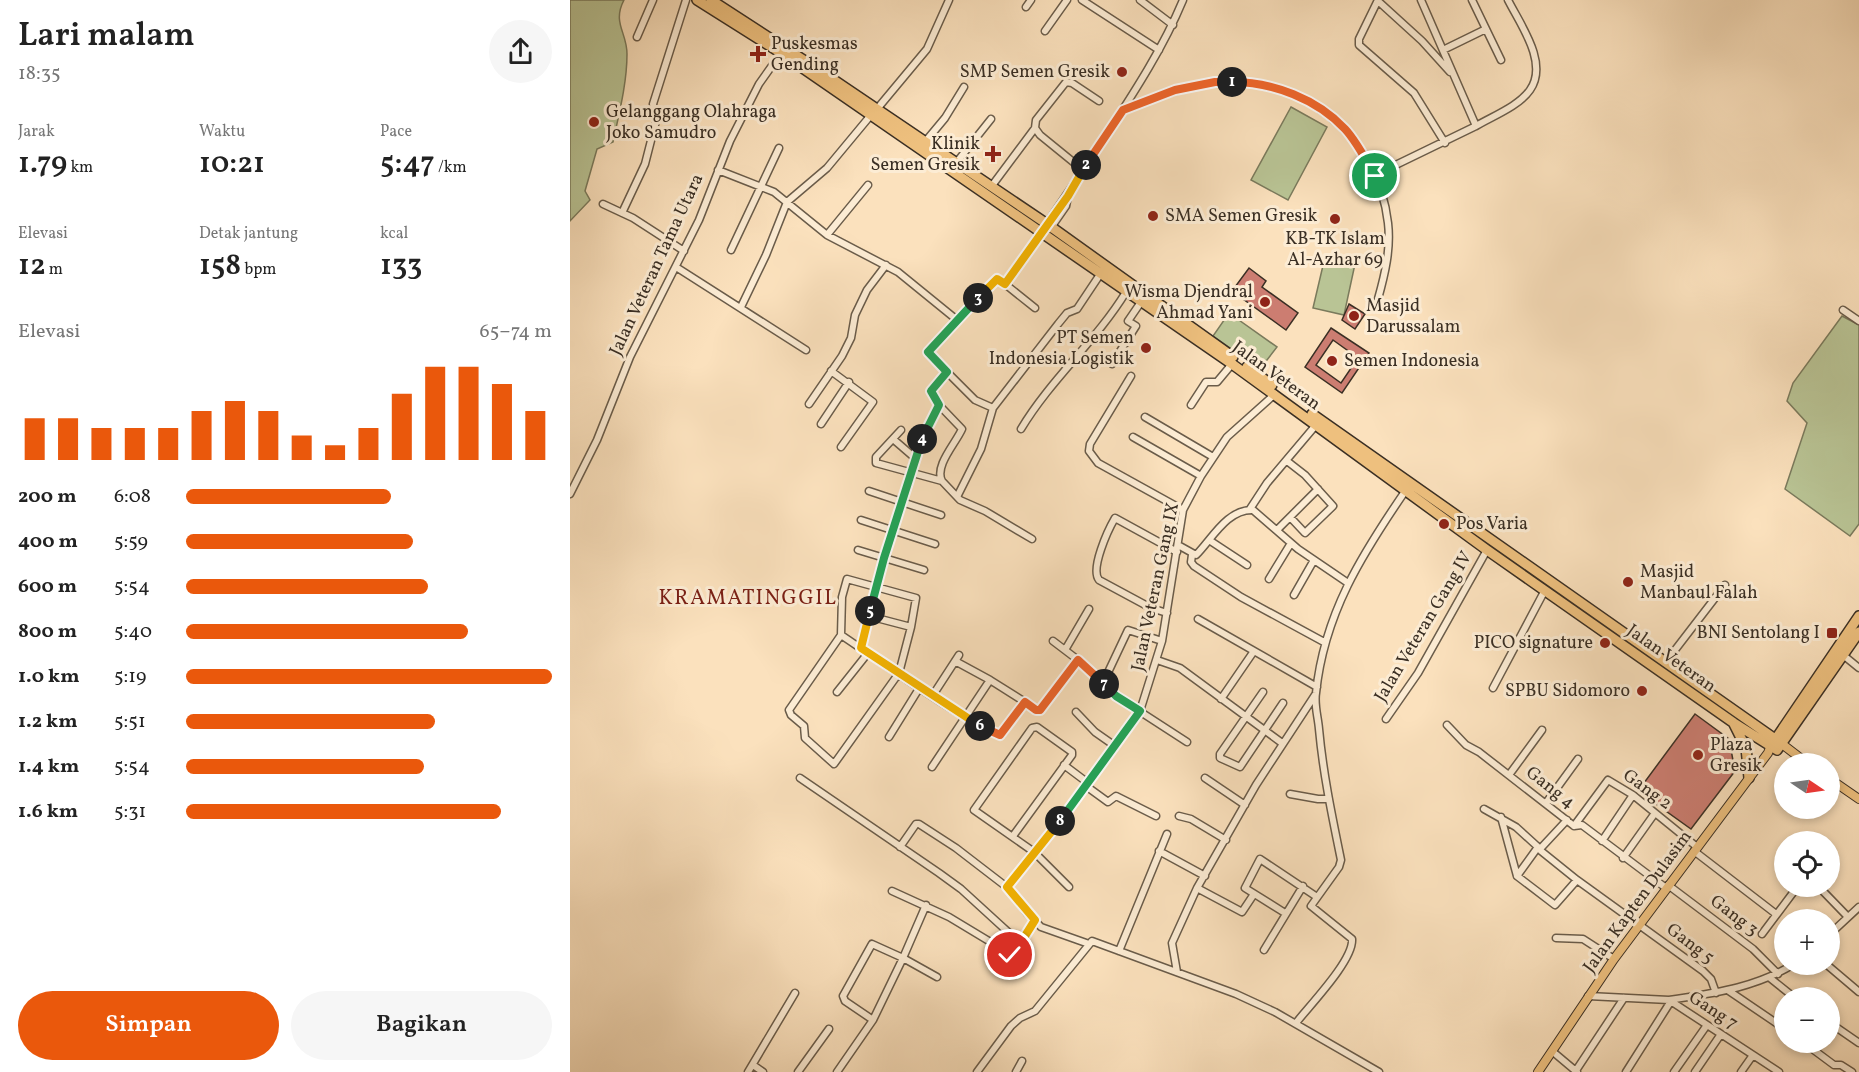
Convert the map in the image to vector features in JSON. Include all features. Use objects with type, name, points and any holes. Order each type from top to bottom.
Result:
[{"type":"highway","name":"Jalan Veteran","points":[[698,0],[874,112],[926,142],[991,187],[1126,292],[1275,394],[1406,490],[1422,497]]},
{"type":"highway","name":"Jalan Veteran","points":[[711,0],[1046,230],[1448,516],[1665,663],[1775,746]]},
{"type":"highway","name":"Jalan Veteran","points":[[1448,516],[1487,550],[1734,723],[1775,746]]},
{"type":"highway","points":[[1775,746],[1859,616]]},
{"type":"highway","points":[[1775,746],[1859,632]]},
{"type":"highway","points":[[1734,723],[1746,748],[1749,778]]},
{"type":"main road","points":[[1775,746],[1790,753]]},
{"type":"main road","name":"Jalan Kapten Dulasim","points":[[1538,1072],[1614,958],[1775,746]]},
{"type":"main road","points":[[1840,786],[1859,799]]},
{"type":"street","points":[[637,37],[652,0]]},
{"type":"street","points":[[622,213],[645,164],[656,121],[653,104],[686,0]]},
{"type":"street","points":[[741,307],[788,202],[827,168],[927,49],[949,0]]},
{"type":"street","points":[[1026,7],[1031,0]]},
{"type":"street","points":[[1045,31],[1068,0]]},
{"type":"street","points":[[1082,0],[1159,50]]},
{"type":"street","points":[[1140,0],[1173,25]]},
{"type":"street","points":[[1005,284],[1046,230],[1123,110],[1173,25],[1183,0]]},
{"type":"street","points":[[1445,142],[1414,93],[1359,45],[1359,39],[1378,0],[1422,41],[1453,76]]},
{"type":"street","points":[[1421,0],[1476,126]]},
{"type":"street","points":[[1472,0],[1501,60]]},
{"type":"street","points":[[1375,176],[1476,126],[1516,103],[1530,91],[1535,79],[1535,56],[1508,0]]},
{"type":"street","points":[[1443,50],[1486,29]]},
{"type":"street","name":"Jalan Veteran Tama Utara","points":[[570,494],[600,432],[630,357],[684,251],[718,170],[759,84],[781,53]]},
{"type":"street","points":[[991,187],[1035,128],[1036,120],[1066,82],[1072,83],[1099,101]]},
{"type":"street","points":[[1123,110],[1175,90],[1215,82],[1241,82],[1276,88],[1298,95],[1331,117],[1345,129],[1375,176],[1388,222],[1388,258],[1378,299]]},
{"type":"street","points":[[926,142],[945,118],[964,87]]},
{"type":"street","points":[[956,163],[991,119]]},
{"type":"street","points":[[1035,128],[1083,170]]},
{"type":"street","points":[[731,250],[779,148]]},
{"type":"street","points":[[718,170],[760,186],[788,202],[827,235],[886,265],[957,320]]},
{"type":"street","points":[[827,235],[868,185]]},
{"type":"street","points":[[603,204],[655,231],[684,251]]},
{"type":"street","points":[[809,404],[851,338],[855,315],[867,290],[886,265]]},
{"type":"street","points":[[676,267],[807,350]]},
{"type":"street","points":[[958,495],[981,449],[993,408],[1067,313],[1077,309],[1101,273]]},
{"type":"street","points":[[993,408],[975,400],[929,354],[929,350],[997,279],[1035,308]]},
{"type":"street","points":[[1021,429],[1033,409],[1101,328],[1126,292]]},
{"type":"street","points":[[1112,364],[1136,326],[1128,321],[1141,302]]},
{"type":"street","points":[[1843,310],[1859,321]]},
{"type":"street","points":[[1191,405],[1206,382],[1217,382],[1232,364]]},
{"type":"street","points":[[831,371],[849,382],[873,402],[841,447]]},
{"type":"street","points":[[942,481],[940,477],[942,467],[962,429],[931,393],[947,372]]},
{"type":"street","points":[[1131,376],[1090,444],[1089,450],[1098,463],[1183,510]]},
{"type":"street","points":[[821,424],[849,382]]},
{"type":"street","name":"Jalan Veteran Gang IX","points":[[1007,887],[1059,824],[1140,711],[1157,660],[1167,613],[1183,510],[1213,457],[1234,430],[1275,394]]},
{"type":"street","points":[[861,648],[884,558],[915,458],[939,405]]},
{"type":"street","points":[[1145,417],[1213,457]]},
{"type":"street","points":[[1167,613],[1151,608],[1099,580],[1096,572],[1099,554],[1115,518],[1177,549],[1196,555],[1227,520],[1250,509],[1316,424]]},
{"type":"street","points":[[901,429],[874,461],[942,481],[958,495],[960,500],[985,511],[1032,539]]},
{"type":"street","points":[[1133,436],[1201,476]]},
{"type":"street","points":[[894,439],[915,458]]},
{"type":"street","points":[[1287,461],[1332,503],[1332,510],[1305,533],[1290,517]]},
{"type":"street","points":[[1277,530],[1318,489]]},
{"type":"street","points":[[1177,972],[1171,945],[1197,888],[1282,743],[1315,695],[1324,642],[1348,583],[1368,546],[1406,490]]},
{"type":"street","points":[[868,491],[941,515]]},
{"type":"street","points":[[1250,509],[1257,512],[1291,543],[1348,583]]},
{"type":"street","points":[[861,520],[936,544]]},
{"type":"street","points":[[1209,540],[1247,565]]},
{"type":"street","points":[[1269,579],[1291,543]]},
{"type":"street","points":[[858,549],[924,570]]},
{"type":"street","name":"Jalan Veteran Gang IV","points":[[1386,719],[1414,680],[1487,550]]},
{"type":"street","points":[[1192,555],[1192,564],[1203,572],[1241,597],[1324,642]]},
{"type":"street","points":[[1294,594],[1314,560]]},
{"type":"street","points":[[848,579],[877,585],[916,598],[911,627],[898,673],[836,763],[832,763],[805,738],[804,726],[791,715],[789,710],[841,635],[842,597],[848,579]]},
{"type":"street","points":[[1665,663],[1725,585]]},
{"type":"street","points":[[1493,688],[1545,590]]},
{"type":"street","points":[[1065,650],[1089,609]]},
{"type":"street","points":[[869,616],[911,627]]},
{"type":"street","points":[[1198,619],[1317,687]]},
{"type":"street","points":[[1103,682],[1128,630],[1161,641]]},
{"type":"street","points":[[841,635],[989,731],[1000,735],[1025,702]]},
{"type":"street","points":[[1053,641],[1078,660],[1116,696],[1187,742]]},
{"type":"street","points":[[1221,699],[1254,651]]},
{"type":"street","points":[[837,692],[868,653]]},
{"type":"street","points":[[1843,655],[1859,668]]},
{"type":"street","points":[[933,695],[957,658],[1036,710],[1040,710],[1078,660]]},
{"type":"street","points":[[1157,660],[1180,668],[1282,743]]},
{"type":"street","points":[[932,767],[990,681]]},
{"type":"street","points":[[889,737],[920,687]]},
{"type":"street","points":[[1263,692],[1220,754],[1220,758],[1240,766],[1283,703]]},
{"type":"street","points":[[1296,1023],[1343,963],[1352,943],[1352,939],[1311,908],[1339,867],[1341,860],[1329,799],[1315,695]]},
{"type":"street","points":[[1076,712],[1095,732],[1115,746]]},
{"type":"street","name":"Gang 4","points":[[1447,725],[1466,745],[1509,775],[1574,826],[1582,825],[1623,858],[1667,886]]},
{"type":"street","points":[[1012,836],[1070,758],[1072,752],[1036,727],[1032,728],[974,808],[975,812],[1034,852],[1069,887]]},
{"type":"street","points":[[1509,775],[1542,730]]},
{"type":"street","points":[[1546,803],[1578,759]]},
{"type":"street","points":[[1064,765],[1108,802],[1116,796],[1156,816]]},
{"type":"street","points":[[800,778],[961,890],[1020,943]]},
{"type":"street","points":[[1205,778],[1245,805]]},
{"type":"street","name":"Gang 2","points":[[1574,826],[1608,780],[1633,795],[1695,849],[1774,912]]},
{"type":"street","points":[[1290,794],[1329,799]]},
{"type":"street","points":[[1602,841],[1633,795]]},
{"type":"street","name":"Gang 5","points":[[1484,809],[1501,817],[1577,880],[1703,971],[1711,980],[1716,993]]},
{"type":"street","points":[[1623,858],[1655,813]]},
{"type":"street","points":[[1179,816],[1191,819],[1226,840]]},
{"type":"street","points":[[1501,817],[1517,876],[1553,905],[1577,880]]},
{"type":"street","points":[[1517,876],[1567,820]]},
{"type":"street","points":[[900,847],[918,824],[956,848],[1007,887],[1035,920],[1049,931],[1089,944]]},
{"type":"street","points":[[1119,951],[1167,834]]},
{"type":"street","points":[[1159,851],[1204,876]]},
{"type":"street","points":[[1285,913],[1245,888],[1261,859],[1317,897]]},
{"type":"street","points":[[1264,950],[1303,886]]},
{"type":"street","name":"Gang 3","points":[[1667,886],[1753,949],[1774,970]]},
{"type":"street","points":[[1197,888],[1242,912],[1254,894]]},
{"type":"street","points":[[892,891],[926,905],[1010,955],[1013,955],[1035,920]]},
{"type":"street","points":[[1780,909],[1789,897]]},
{"type":"street","points":[[1829,897],[1848,917]]},
{"type":"street","points":[[837,1072],[873,1020],[926,905]]},
{"type":"street","points":[[1840,925],[1859,907]]},
{"type":"street","points":[[1762,934],[1774,917]]},
{"type":"street","points":[[1556,938],[1583,939],[1614,958]]},
{"type":"street","points":[[977,1072],[1011,1026],[1020,1018],[1035,1011],[1092,941],[1236,994],[1296,1023],[1379,1072]]},
{"type":"street","points":[[873,1020],[845,1001],[843,996],[872,944],[937,977]]},
{"type":"street","points":[[1626,1072],[1670,1000],[1729,991],[1776,975]]},
{"type":"street","points":[[1839,975],[1859,992]]},
{"type":"street","points":[[1770,978],[1781,987]]},
{"type":"street","points":[[1729,991],[1774,1022]]},
{"type":"street","points":[[748,1072],[795,993]]},
{"type":"street","name":"Gang 7","points":[[1588,996],[1670,1000],[1779,1072]]},
{"type":"street","points":[[1552,1051],[1576,1072],[1624,998]]},
{"type":"street","points":[[1674,1072],[1707,1025]]},
{"type":"street","points":[[798,1072],[829,1029]]},
{"type":"street","points":[[1840,1030],[1859,1043]]},
{"type":"street","points":[[1695,1072],[1721,1034]]},
{"type":"street","points":[[1818,1053],[1834,1065],[1841,1065],[1852,1072]]},
{"type":"street","points":[[1741,1072],[1753,1055]]},
{"type":"street","points":[[1016,1072],[1022,1061]]},
{"type":"street","points":[[753,1065],[763,1072]]},
{"type":"green space","name":"Gelanggang Olahraga Joko Samudro","points":[[570,0],[624,0],[619,15],[626,46],[627,65],[613,142],[597,149],[585,191],[590,200],[570,221]]},
{"type":"green space","points":[[1291,107],[1327,127],[1288,200],[1251,180]]},
{"type":"green space","points":[[1325,257],[1355,264],[1344,315],[1313,308]]},
{"type":"green space","points":[[1229,313],[1277,347],[1260,369],[1213,336]]},
{"type":"green space","points":[[1842,316],[1859,325],[1859,524],[1850,536],[1785,489],[1807,423],[1787,401],[1793,383]]},
{"type":"building","name":"Wisma Djendral Ahmad Yani","points":[[1249,268],[1266,281],[1262,287],[1298,313],[1286,330],[1232,291]]},
{"type":"building","name":"Masjid Darussalam","points":[[1349,304],[1365,314],[1355,329],[1342,320]]},
{"type":"building","points":[[1331,328],[1369,353],[1342,393],[1305,367]],"holes":[[[1333,340],[1358,358],[1341,383],[1316,365]]]},
{"type":"building","name":"Plaza Gresik","points":[[1695,714],[1729,739],[1735,771],[1691,829],[1638,791]]},
{"type":"place","name":"Puskesmas Gending","points":[[758,54]]},
{"type":"place","name":"SMP Semen Gresik","points":[[1122,72]]},
{"type":"place","name":"Gelanggang Olahraga Joko Samudro","points":[[594,122]]},
{"type":"place","name":"Klinik Semen Gresik","points":[[993,154]]},
{"type":"place","name":"SMA Semen Gresik","points":[[1153,216]]},
{"type":"place","name":"KB-TK Islam Al-Azhar 69","points":[[1335,219]]},
{"type":"place","name":"Wisma Djendral Ahmad Yani","points":[[1265,302]]},
{"type":"place","name":"Masjid Darussalam","points":[[1354,316]]},
{"type":"place","name":"PT Semen Indonesia Logistik","points":[[1146,348]]},
{"type":"place","name":"Semen Indonesia","points":[[1332,361]]},
{"type":"place","name":"Pos Varia","points":[[1444,524]]},
{"type":"place","name":"Masjid Manbaul Falah","points":[[1628,582]]},
{"type":"place","name":"BNI Sentolang I","points":[[1832,633]]},
{"type":"place","name":"PICO signature","points":[[1605,643]]},
{"type":"place","name":"SPBU Sidomoro","points":[[1642,691]]},
{"type":"place","name":"Plaza Gresik","points":[[1698,755]]},
{"type":"district","name":"KRAMATINGGIL","points":[[748,598]]},
{"type":"route","points":[[1010,955],[1013,955],[1035,920],[1007,887],[1059,824],[1140,711],[1116,696],[1078,660],[1040,710],[1036,710],[1025,702],[1002,734],[998,735],[861,648],[884,558],[915,458],[939,405],[931,391],[947,372],[928,352],[997,279],[1005,284],[1061,202],[1068,196],[1123,110],[1175,90],[1215,82],[1241,82],[1276,88],[1298,95],[1345,129],[1375,176]]}]
